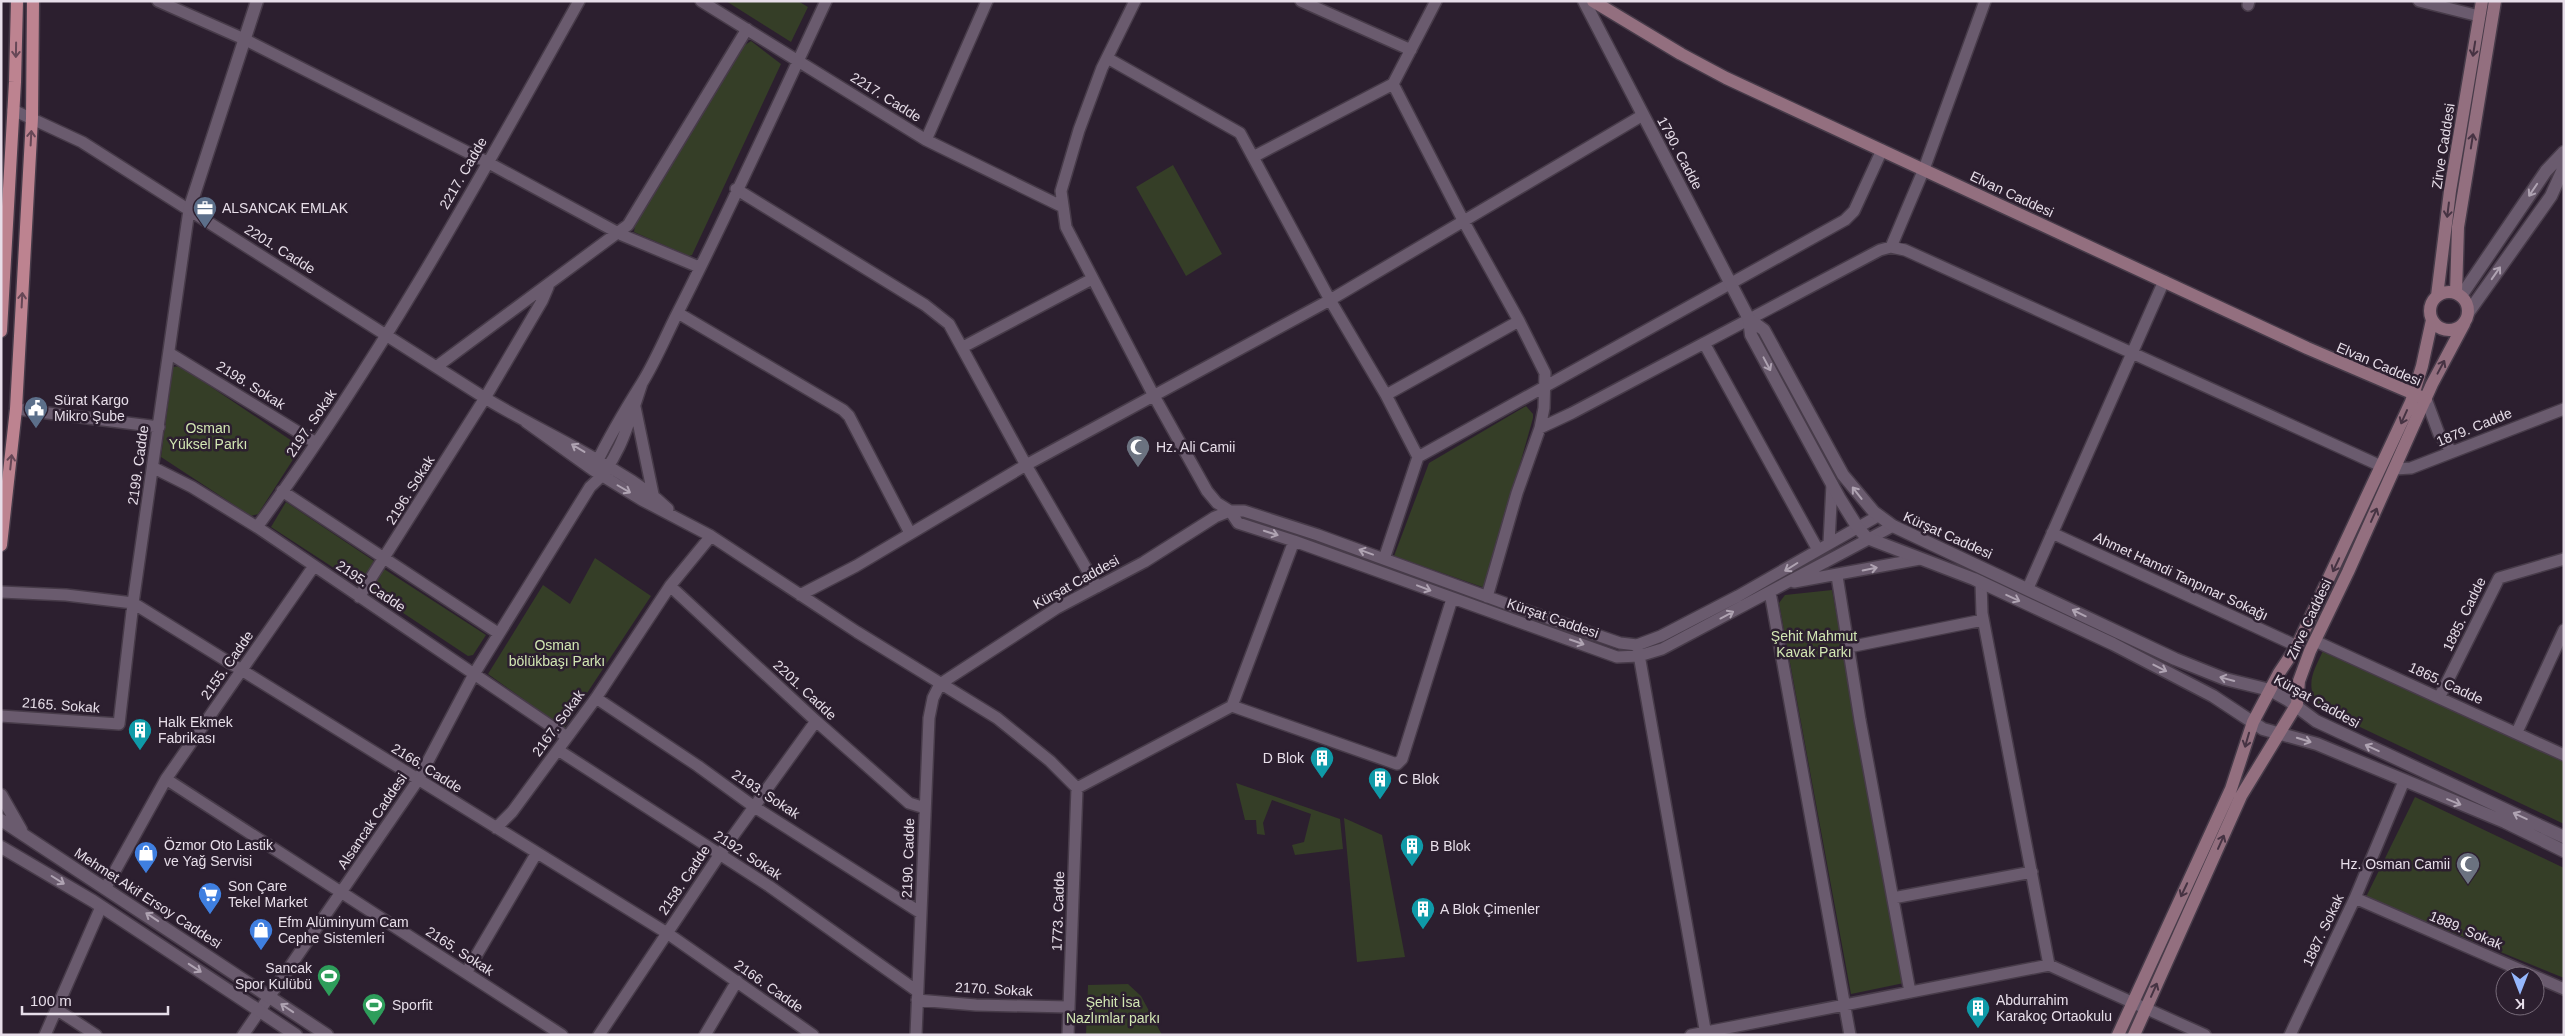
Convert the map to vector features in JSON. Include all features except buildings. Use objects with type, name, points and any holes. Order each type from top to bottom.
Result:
[{"type":"main road","points":[[1,332],[17,1]]},
{"type":"main road","points":[[1,545],[16,409],[32,118],[33,1]]},
{"type":"main road","name":"Elvan Caddesi","points":[[1593,1],[1681,54],[1726,78],[2426,400]]},
{"type":"main road","name":"Zirve Caddesi","points":[[2437,296],[2450,191],[2482,1]]},
{"type":"main road","name":"Zirve Caddesi","points":[[2458,295],[2458,227],[2495,1]]},
{"type":"main road","points":[[2443,293],[2458,295],[2465,301],[2466,318],[2459,328],[2447,331],[2436,325],[2432,320],[2430,307],[2437,296],[2443,293]]},
{"type":"main road","name":"Zirve Caddesi","points":[[2134,1035],[2241,796],[2296,706],[2301,675],[2315,641],[2426,400],[2466,318]]},
{"type":"main road","name":"Zirve Caddesi","points":[[2118,1035],[2231,789],[2253,722],[2270,690],[2298,646],[2413,395],[2422,366],[2432,320]]},
{"type":"street","points":[[189,210],[257,1]]},
{"type":"street","name":"2217. Cadde","points":[[386,334],[579,1]]},
{"type":"street","name":"2217. Cadde","points":[[701,1],[926,140],[1063,206]]},
{"type":"street","points":[[926,140],[986,1]]},
{"type":"street","points":[[1135,1],[1109,59],[1102,68],[1079,130],[1061,191],[1066,227],[1154,396],[1207,491],[1217,503],[1230,511]]},
{"type":"street","points":[[1301,1],[1411,50]]},
{"type":"street","points":[[1253,156],[1394,84],[1436,1]]},
{"type":"street","name":"1790. Cadde","points":[[1584,1],[1749,319],[1751,335],[1858,528],[1867,538],[1920,558]]},
{"type":"street","points":[[1891,247],[1924,169],[1985,1]]},
{"type":"street","points":[[2419,1],[2479,16]]},
{"type":"street","points":[[160,2],[244,38],[487,162],[618,233],[699,267]]},
{"type":"street","points":[[600,468],[635,404],[642,384],[678,313],[736,189],[780,105],[822,3]]},
{"type":"street","points":[[436,367],[618,233],[635,215],[747,29]]},
{"type":"street","points":[[1109,59],[1240,133],[1330,300],[1386,395],[1418,457]]},
{"type":"street","points":[[1394,84],[1464,222],[1542,364],[1546,388],[1540,428],[1518,493],[1488,597]]},
{"type":"street","name":"2201. Cadde","points":[[13,110],[82,142],[484,398],[526,422],[566,440],[600,468],[674,516],[711,536],[800,595],[996,718],[1050,761],[1077,788]]},
{"type":"street","points":[[800,595],[856,566],[1026,465],[1330,300],[1643,115]]},
{"type":"street","points":[[1384,558],[1418,457],[1838,225],[1851,215],[1882,150]]},
{"type":"street","points":[[2458,295],[2546,171],[2564,152]]},
{"type":"street","points":[[2466,318],[2551,196],[2564,167]]},
{"type":"street","points":[[736,189],[939,314],[949,324],[1026,465],[1097,587]]},
{"type":"street","name":"2199. Cadde","points":[[119,724],[133,603],[154,468],[189,210]]},
{"type":"street","points":[[1540,428],[1880,250],[1891,247],[1905,250],[2381,466]]},
{"type":"street","points":[[963,347],[1092,279]]},
{"type":"street","points":[[2028,588],[2164,281]]},
{"type":"street","name":"2196. Sokak","points":[[359,597],[484,398],[542,301],[548,286]]},
{"type":"street","points":[[678,313],[843,410],[849,416],[910,533]]},
{"type":"street","name":"1790. Cadde","points":[[1749,319],[1764,330],[1843,475],[1878,516],[1893,526]]},
{"type":"street","points":[[1386,395],[1520,321]]},
{"type":"street","name":"2197. Sokak","points":[[257,527],[316,443],[386,334]]},
{"type":"street","points":[[1704,343],[1818,550]]},
{"type":"street","name":"2198. Sokak","points":[[169,353],[316,443]]},
{"type":"street","points":[[600,468],[629,401],[642,384]]},
{"type":"street","points":[[2426,400],[2439,434],[2452,452]]},
{"type":"street","points":[[635,404],[653,494]]},
{"type":"street","points":[[16,409],[159,428]]},
{"type":"street","name":"1879. Cadde","points":[[2395,469],[2411,468],[2564,409]]},
{"type":"street","name":"2195. Cadde","points":[[154,468],[192,487],[257,527],[567,737]]},
{"type":"street","name":"2201. Cadde","points":[[600,468],[653,494],[674,516]]},
{"type":"street","name":"Alsancak Caddesi","points":[[243,1035],[418,780],[474,674],[600,468]]},
{"type":"street","points":[[1829,543],[1832,484]]},
{"type":"street","points":[[282,491],[498,633]]},
{"type":"street","name":"Kürşat Caddesi","points":[[940,684],[1041,618],[1144,562],[1215,517],[1230,511],[1244,511],[1384,558],[1488,597],[1620,642],[1638,651]]},
{"type":"street","name":"Kürşat Caddesi","points":[[1230,511],[1238,523],[1294,541],[1617,657],[1638,651],[1662,649],[1867,538],[1893,526],[2028,588],[2175,659],[2225,678],[2270,690],[2316,721],[2564,837]]},
{"type":"street","name":"Kürşat Caddesi","points":[[1638,651],[1661,636],[1738,596],[1878,516]]},
{"type":"street","name":"Ahmet Hamdi Tanpınar Sokağı","points":[[2052,533],[2298,646]]},
{"type":"street","name":"2167. Sokak","points":[[496,828],[512,812],[558,750],[596,698],[670,586],[711,536]]},
{"type":"street","points":[[1077,788],[1232,706],[1294,541]]},
{"type":"street","points":[[1787,583],[1837,576],[1920,558],[1981,582],[2180,678],[2213,696],[2263,729],[2317,744],[2505,822],[2564,851]]},
{"type":"street","name":"1885. Cadde","points":[[2440,696],[2499,578],[2564,559]]},
{"type":"street","name":"2155. Cadde","points":[[106,887],[166,779],[314,566]]},
{"type":"street","points":[[1837,576],[1910,992]]},
{"type":"street","points":[[1981,582],[1983,620],[2048,965]]},
{"type":"street","name":"2201. Cadde","points":[[670,586],[816,721],[909,803],[925,808]]},
{"type":"street","name":"2166. Cadde","points":[[1,592],[133,603],[242,669],[536,854],[667,933],[813,1035]]},
{"type":"street","points":[[1770,592],[1850,1035]]},
{"type":"street","points":[[1232,706],[1397,764],[1402,759],[1452,599]]},
{"type":"street","points":[[1849,647],[1983,620]]},
{"type":"street","points":[[2517,732],[2564,630]]},
{"type":"street","name":"1865. Cadde","points":[[2315,641],[2440,696],[2564,755]]},
{"type":"street","points":[[1638,651],[1706,1033]]},
{"type":"street","name":"2190. Cadde","points":[[916,1035],[929,718],[940,684]]},
{"type":"street","name":"2193. Sokak","points":[[596,698],[698,766],[753,806],[921,913]]},
{"type":"street","name":"2165. Sokak","points":[[1,716],[119,724]]},
{"type":"street","name":"2158. Cadde","points":[[599,1035],[753,806],[816,721]]},
{"type":"street","name":"2192. Sokak","points":[[558,750],[769,886],[917,995]]},
{"type":"street","name":"2165. Sokak","points":[[166,779],[562,1035]]},
{"type":"street","name":"1887. Sokak","points":[[2290,1035],[2355,898],[2404,781]]},
{"type":"street","name":"1773. Cadde","points":[[1068,1035],[1077,788]]},
{"type":"street","points":[[1,796],[22,832]]},
{"type":"street","name":"Mehmet Akif Ersoy Caddesi","points":[[1,820],[106,887],[327,1035]]},
{"type":"street","points":[[1,847],[29,862],[101,907],[296,1035]]},
{"type":"street","points":[[466,972],[536,854]]},
{"type":"street","points":[[1,859],[7,858],[29,862]]},
{"type":"street","points":[[1893,898],[2032,872]]},
{"type":"street","name":"1889. Sokak","points":[[2355,898],[2564,990]]},
{"type":"street","points":[[45,1035],[101,907]]},
{"type":"street","points":[[1690,1035],[2048,965],[2205,1035]]},
{"type":"street","points":[[705,1035],[737,981]]},
{"type":"street","name":"2170. Sokak","points":[[917,995],[976,1005],[1069,1007]]},
{"type":"street","points":[[56,1010],[96,1035]]},
{"type":"green space","points":[[726,1],[798,1],[808,7],[791,42]]},
{"type":"green space","points":[[751,41],[781,64],[692,255],[689,256],[634,232],[635,225],[745,45]]},
{"type":"green space","points":[[1173,165],[1222,254],[1186,276],[1136,187]]},
{"type":"green space","name":"Osman Yüksel Parkı","points":[[180,366],[301,447],[258,514],[251,516],[161,457],[173,367]]},
{"type":"green space","points":[[1526,406],[1533,414],[1533,418],[1485,588],[1394,556],[1429,463]]},
{"type":"green space","points":[[286,502],[374,561],[360,585],[271,527]]},
{"type":"green space","name":"Osman bölükbaşı Parkı","points":[[595,558],[651,596],[564,728],[488,674],[543,585],[570,604]]},
{"type":"green space","points":[[384,569],[486,635],[473,655],[468,656],[370,591]]},
{"type":"green space","name":"Şehit Mahmut Kavak Parkı","points":[[1832,590],[1904,983],[1851,994],[1779,603],[1785,595]]},
{"type":"green space","points":[[2324,649],[2564,762],[2564,824],[2320,708],[2315,700],[2311,685],[2314,672]]},
{"type":"green space","points":[[1236,783],[1340,819],[1343,849],[1295,855],[1292,845],[1304,842],[1311,814],[1272,800],[1263,823],[1265,835],[1257,834],[1256,820],[1245,820]]},
{"type":"green space","points":[[2415,797],[2564,868],[2564,978],[2545,970],[2545,966],[2535,966],[2366,897]]},
{"type":"green space","points":[[1344,818],[1382,835],[1405,957],[1357,962]]},
{"type":"green space","name":"Şehit İsa Nazlımlar parkı","points":[[1128,984],[1141,996],[1162,1035],[1086,1035],[1088,985]]},
{"type":"place","name":"ALSANCAK EMLAK","points":[[205,229]]},
{"type":"place","name":"Sürat Kargo Mikro Şube","points":[[36,429]]},
{"type":"place","name":"Hz. Ali Camii","points":[[1138,468]]},
{"type":"place","name":"Halk Ekmek Fabrikası","points":[[140,751]]},
{"type":"place","name":"D Blok","points":[[1322,779]]},
{"type":"place","name":"C Blok","points":[[1380,800]]},
{"type":"place","name":"B Blok","points":[[1412,867]]},
{"type":"place","name":"Özmor Oto Lastik ve Yağ Servisi","points":[[146,874]]},
{"type":"place","name":"Hz. Osman Camii","points":[[2468,885]]},
{"type":"place","name":"Son Çare Tekel Market","points":[[210,915]]},
{"type":"place","name":"A Blok Çimenler","points":[[1423,930]]},
{"type":"place","name":"Efm Alüminyum Cam Cephe Sistemleri","points":[[261,951]]},
{"type":"place","name":"Sancak Spor Kulübü","points":[[329,997]]},
{"type":"place","name":"Sporfit","points":[[374,1026]]},
{"type":"place","name":"Abdurrahim Karakoç Ortaokulu","points":[[1978,1029]]}]
